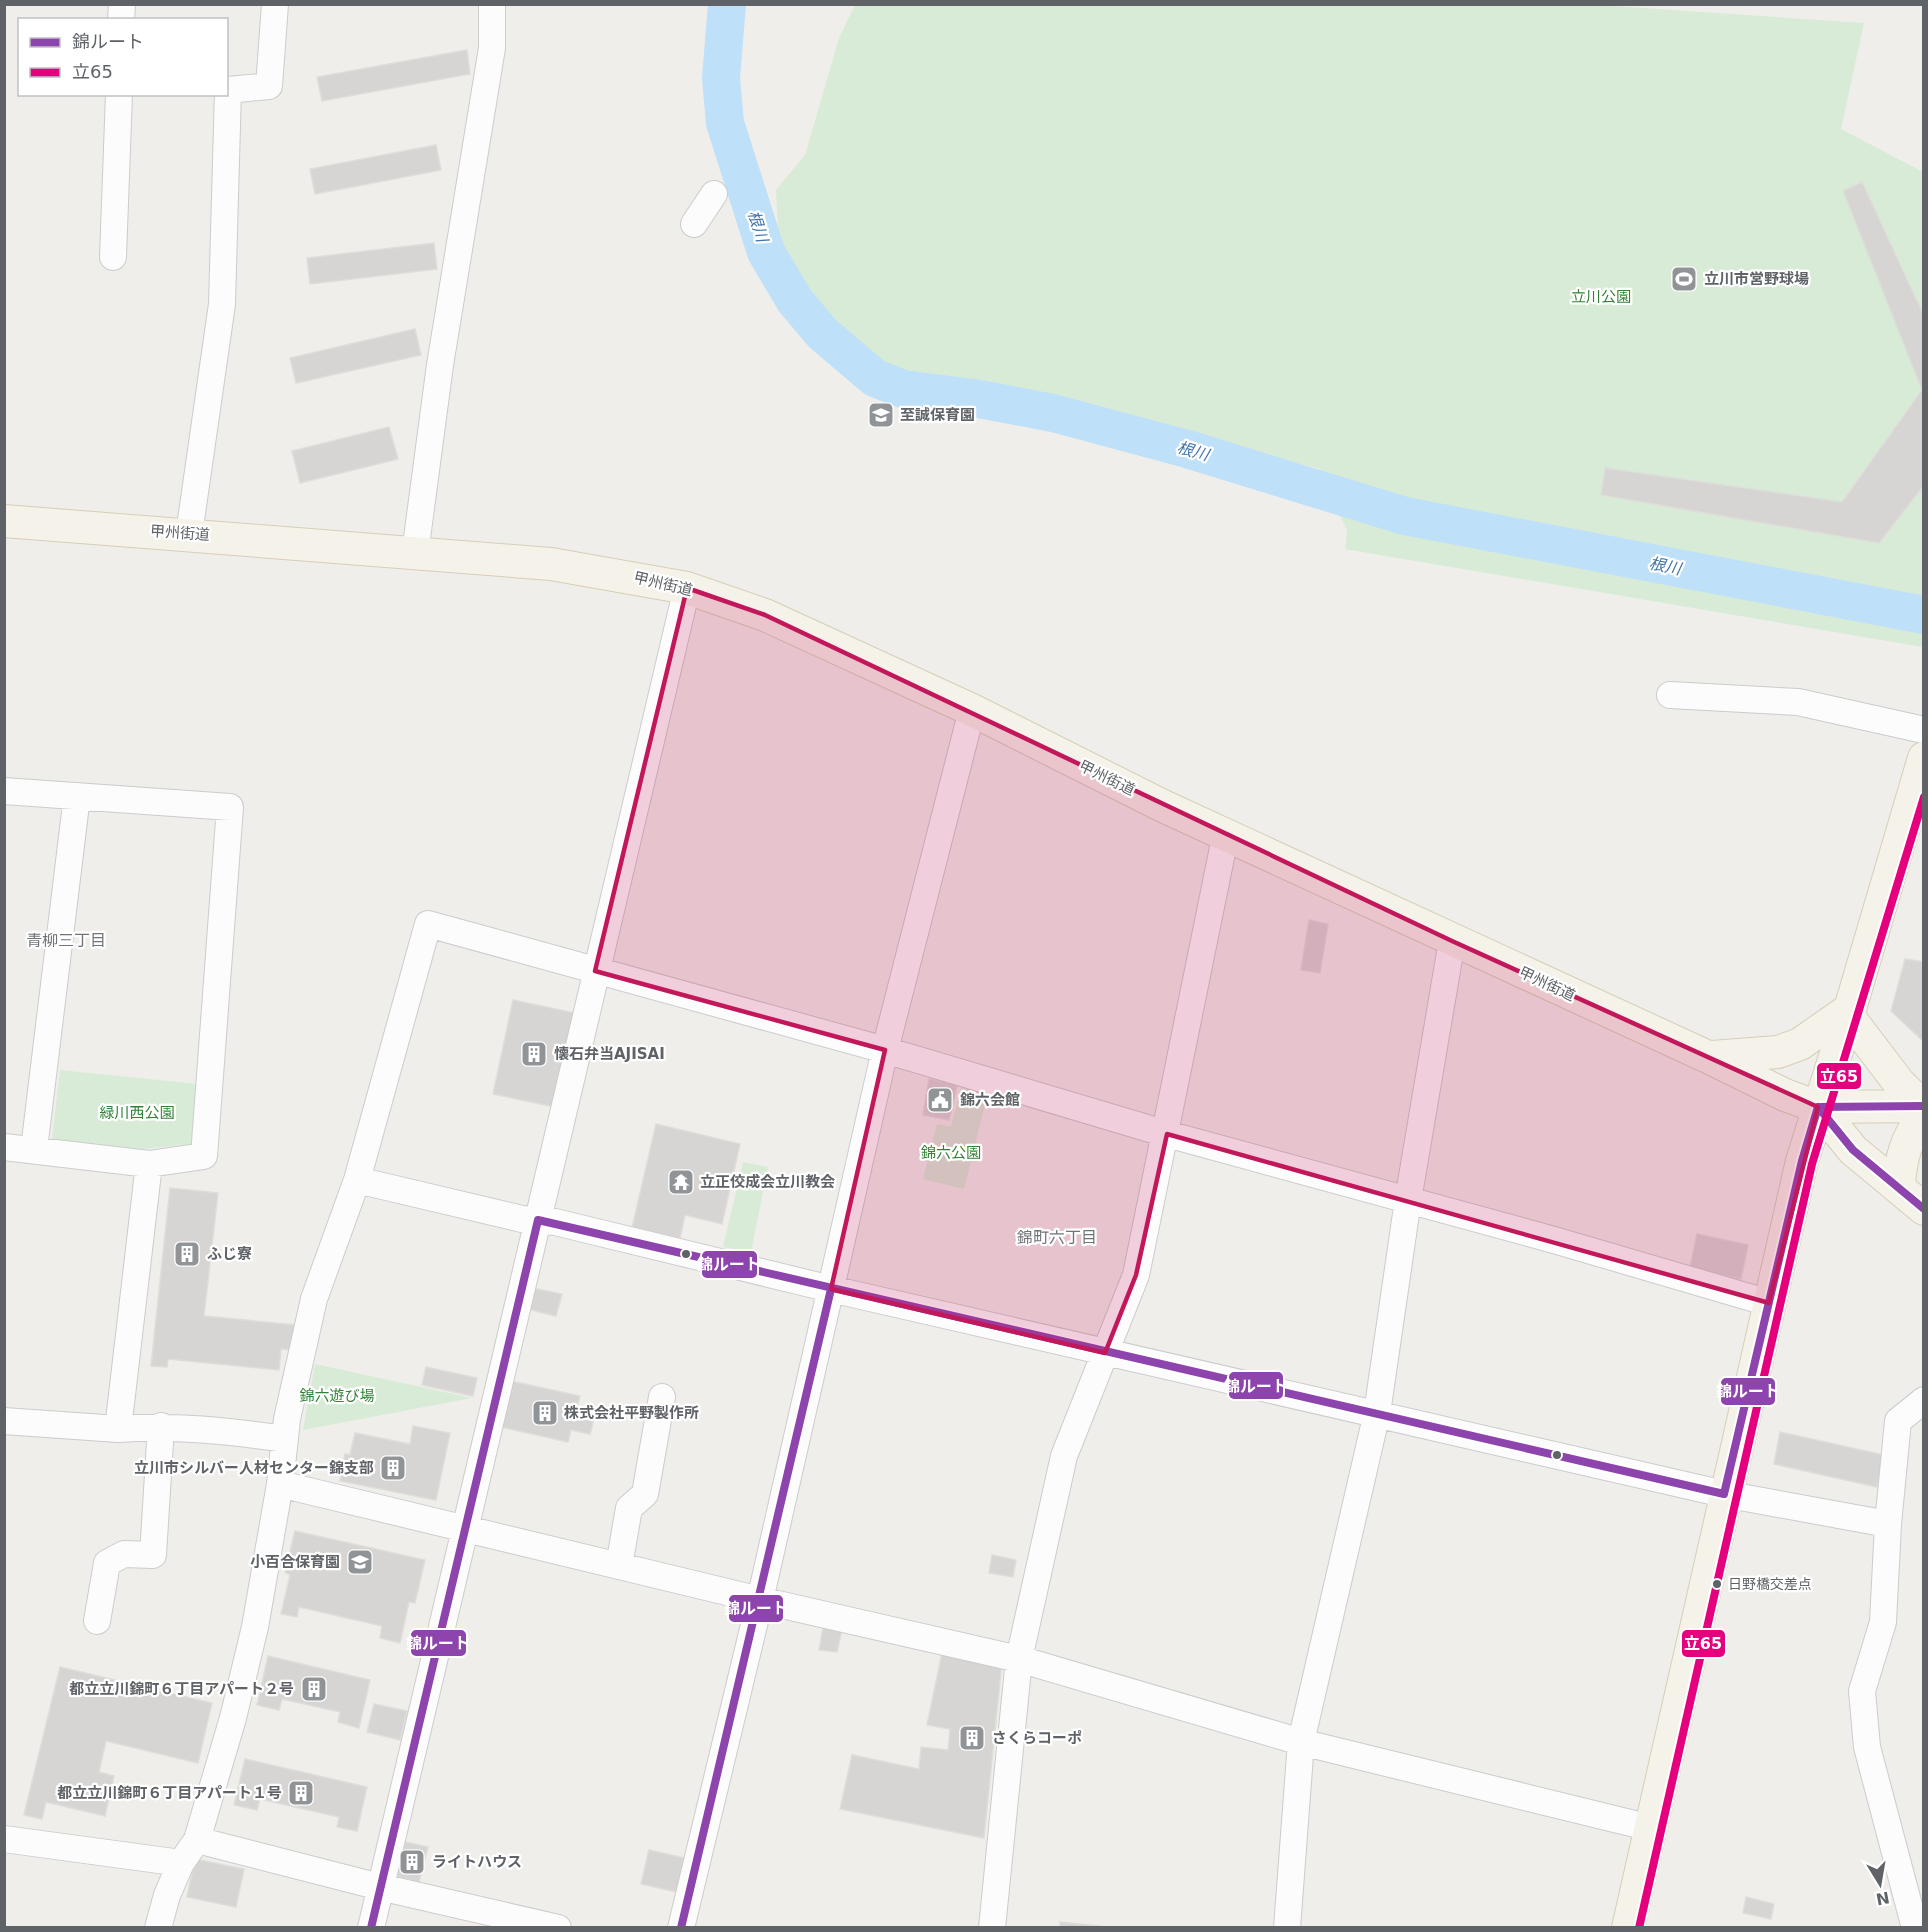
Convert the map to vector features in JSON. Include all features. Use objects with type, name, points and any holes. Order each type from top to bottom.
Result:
[{"type":"main road","name":"甲州街道","points":[[4,520],[551,564],[687,588],[765,615],[972,710],[1163,806],[1226,832],[1452,941],[1708,1057],[1785,1095],[1818,1107]]},
{"type":"main road","points":[[1628,1928],[1652,1828],[1724,1494],[1802,1161],[1849,1013],[1923,758]]},
{"type":"main road","points":[[1708,1057],[1778,1052],[1800,1044],[1849,1013]]},
{"type":"main road","points":[[1849,1013],[1899,1083],[1923,1109]]},
{"type":"main road","points":[[1818,1107],[1923,1109]]},
{"type":"main road","points":[[1818,1107],[1853,1150],[1923,1209]]},
{"type":"main road","points":[[1899,1188],[1900,1162],[1923,1109]]},
{"type":"street","points":[[228,90],[269,86],[275,4]]},
{"type":"street","points":[[415,553],[438,377],[492,48],[492,4]]},
{"type":"street","points":[[113,256],[118,96]]},
{"type":"street","points":[[189,534],[222,304],[228,96]]},
{"type":"street","points":[[694,224],[714,194]]},
{"type":"street","points":[[371,1928],[687,588]]},
{"type":"street","points":[[1670,695],[1798,702],[1923,729]]},
{"type":"street","points":[[681,1928],[760,1600],[885,1050],[972,710]]},
{"type":"street","points":[[4,791],[231,807],[204,1156],[149,1164],[4,1147]]},
{"type":"street","points":[[34,1149],[77,796]]},
{"type":"street","points":[[992,1928],[1019,1659],[1064,1456],[1136,1275],[1167,1134],[1208,908],[1226,832]]},
{"type":"street","points":[[158,1928],[167,1895],[181,1863],[196,1840],[233,1718],[255,1627],[280,1484],[287,1419],[314,1299],[357,1180],[428,924],[885,1050],[1167,1134],[1769,1303]]},
{"type":"street","points":[[1287,1928],[1301,1742],[1377,1413],[1408,1200],[1452,941]]},
{"type":"street","points":[[118,1429],[149,1164]]},
{"type":"street","points":[[357,1180],[522,1219],[555,1222],[1106,1353],[1724,1494],[1888,1524]]},
{"type":"street","points":[[620,1566],[629,1508],[645,1494],[662,1397]]},
{"type":"street","points":[[1915,1928],[1868,1747],[1862,1691],[1883,1622],[1888,1524],[1898,1421],[1923,1400]]},
{"type":"street","points":[[4,1421],[118,1429],[161,1426],[219,1430],[285,1439]]},
{"type":"street","points":[[97,1621],[107,1563],[124,1554],[153,1555],[161,1426]]},
{"type":"street","points":[[280,1484],[760,1600],[1019,1659],[1301,1742],[1652,1828]]},
{"type":"street","points":[[4,1839],[181,1863]]},
{"type":"street","points":[[196,1840],[380,1887],[558,1928]]},
{"type":"highlighted area","points":[[687,588],[765,615],[1452,941],[1818,1107],[1769,1303],[1167,1134],[1136,1275],[1105,1353],[831,1289],[885,1050],[595,971]]},
{"type":"green space","name":"立川公園","points":[[1583,4],[1864,23],[1841,129],[1923,172],[1923,647],[1345,549],[1347,531],[1320,469],[1072,407],[913,378],[863,355],[824,318],[796,282],[778,230],[776,190],[805,155],[839,38],[855,5]]},
{"type":"green space","name":"緑川西公園","points":[[60,1070],[198,1084],[191,1144],[143,1149],[52,1139]]},
{"type":"green space","name":"錦六公園","points":[[962,1085],[988,1092],[964,1189],[923,1179],[937,1124],[951,1127]]},
{"type":"green space","points":[[743,1162],[768,1167],[751,1252],[723,1247]]},
{"type":"green space","name":"錦六遊び場","points":[[315,1364],[472,1398],[303,1430]]},
{"type":"building","points":[[467,50],[470,74],[322,101],[317,77]]},
{"type":"building","points":[[436,145],[441,170],[315,194],[310,169]]},
{"type":"building","points":[[1862,182],[1924,316],[1924,485],[1879,543],[1601,495],[1605,468],[1842,502],[1922,390],[1843,191]]},
{"type":"building","points":[[434,243],[437,269],[310,284],[307,258]]},
{"type":"building","points":[[415,329],[421,355],[296,383],[290,358]]},
{"type":"building","points":[[389,427],[398,459],[300,483],[292,451]]},
{"type":"building","points":[[1309,920],[1328,924],[1320,973],[1301,970]]},
{"type":"building","points":[[1905,959],[1924,962],[1924,1042],[1891,1011]]},
{"type":"building","name":"懐石弁当AJISAI","points":[[513,1000],[575,1013],[555,1107],[493,1094]]},
{"type":"building","name":"錦六会館","points":[[929,1079],[957,1085],[949,1120],[923,1115]]},
{"type":"building","points":[[656,1124],[740,1144],[722,1224],[685,1215],[680,1238],[632,1228]]},
{"type":"building","name":"ふじ寮","points":[[170,1188],[218,1193],[204,1316],[296,1325],[293,1350],[281,1349],[279,1370],[168,1359],[167,1367],[151,1366]]},
{"type":"building","points":[[1697,1234],[1748,1245],[1741,1279],[1690,1268]]},
{"type":"building","points":[[532,1288],[562,1294],[556,1316],[527,1309]]},
{"type":"building","points":[[426,1367],[477,1378],[473,1396],[422,1385]]},
{"type":"building","name":"株式会社平野製作所","points":[[511,1381],[580,1396],[576,1411],[595,1415],[590,1434],[571,1430],[568,1442],[501,1427]]},
{"type":"building","name":"立川市シルバー人材センター錦支部","points":[[413,1426],[450,1433],[436,1500],[340,1481],[345,1454],[350,1455],[355,1433],[410,1444]]},
{"type":"building","points":[[1780,1432],[1884,1455],[1877,1487],[1774,1464]]},
{"type":"building","points":[[295,1531],[425,1560],[415,1603],[409,1602],[400,1643],[380,1638],[382,1626],[299,1607],[297,1617],[281,1614],[290,1575],[285,1572]]},
{"type":"building","points":[[992,1555],[1016,1560],[1013,1577],[989,1573]]},
{"type":"building","points":[[824,1622],[843,1626],[837,1652],[819,1650]]},
{"type":"building","name":"さくらコーポ","points":[[942,1653],[1002,1662],[984,1838],[840,1809],[852,1755],[919,1769],[921,1747],[948,1750],[950,1729],[927,1725]]},
{"type":"building","name":"都立立川錦町６丁目アパート２号","points":[[268,1656],[370,1680],[359,1728],[338,1722],[340,1712],[282,1699],[279,1710],[257,1705]]},
{"type":"building","points":[[60,1667],[212,1703],[198,1763],[106,1741],[99,1772],[114,1776],[105,1816],[46,1802],[42,1819],[24,1815]]},
{"type":"building","points":[[374,1704],[407,1711],[400,1740],[367,1732]]},
{"type":"building","name":"都立立川錦町６丁目アパート１号","points":[[245,1759],[367,1787],[357,1831],[337,1827],[339,1817],[260,1799],[257,1810],[234,1805]]},
{"type":"building","name":"ライトハウス","points":[[405,1842],[428,1847],[419,1882],[396,1876]]},
{"type":"building","points":[[649,1850],[689,1859],[681,1893],[641,1884]]},
{"type":"building","points":[[195,1859],[244,1869],[236,1907],[187,1897]]},
{"type":"building","points":[[1746,1897],[1774,1904],[1771,1919],[1743,1913]]},
{"type":"building","points":[[1060,1922],[1108,1927],[1060,1928]]},
{"type":"waterway","name":"根川","points":[[727,4],[721,78],[725,123],[766,252],[795,301],[823,334],[875,378],[903,389],[974,398],[1053,413],[1187,449],[1405,516],[1924,615]]},
{"type":"transit line","name":"立65","points":[[1639,1928],[1812,1164],[1924,797]]},
{"type":"transit line","name":"錦ルート","points":[[1818,1107],[1924,1106]]},
{"type":"transit line","name":"錦ルート","points":[[1818,1107],[1853,1150],[1924,1209]]},
{"type":"transit line","name":"錦ルート","points":[[371,1928],[538,1220],[1724,1494],[1802,1161],[1818,1107]]},
{"type":"transit line","name":"錦ルート","points":[[681,1928],[831,1289]]},
{"type":"place","name":"立川市営野球場","points":[[1684,279]]},
{"type":"place","name":"至誠保育園","points":[[881,415]]},
{"type":"place","name":"懐石弁当AJISAI","points":[[534,1054]]},
{"type":"place","name":"錦六会館","points":[[940,1100]]},
{"type":"place","name":"立正佼成会立川教会","points":[[681,1182]]},
{"type":"place","name":"ふじ寮","points":[[187,1254]]},
{"type":"place","name":"株式会社平野製作所","points":[[545,1413]]},
{"type":"place","name":"立川市シルバー人材センター錦支部","points":[[393,1468]]},
{"type":"place","name":"小百合保育園","points":[[360,1562]]},
{"type":"place","name":"日野橋交差点","points":[[1717,1584]]},
{"type":"place","name":"都立立川錦町６丁目アパート２号","points":[[314,1689]]},
{"type":"place","name":"さくらコーポ","points":[[972,1738]]},
{"type":"place","name":"都立立川錦町６丁目アパート１号","points":[[301,1793]]},
{"type":"place","name":"ライトハウス","points":[[412,1862]]},
{"type":"district","name":"青柳三丁目","points":[[66,940]]},
{"type":"district","name":"錦町六丁目","points":[[1057,1237]]}]
